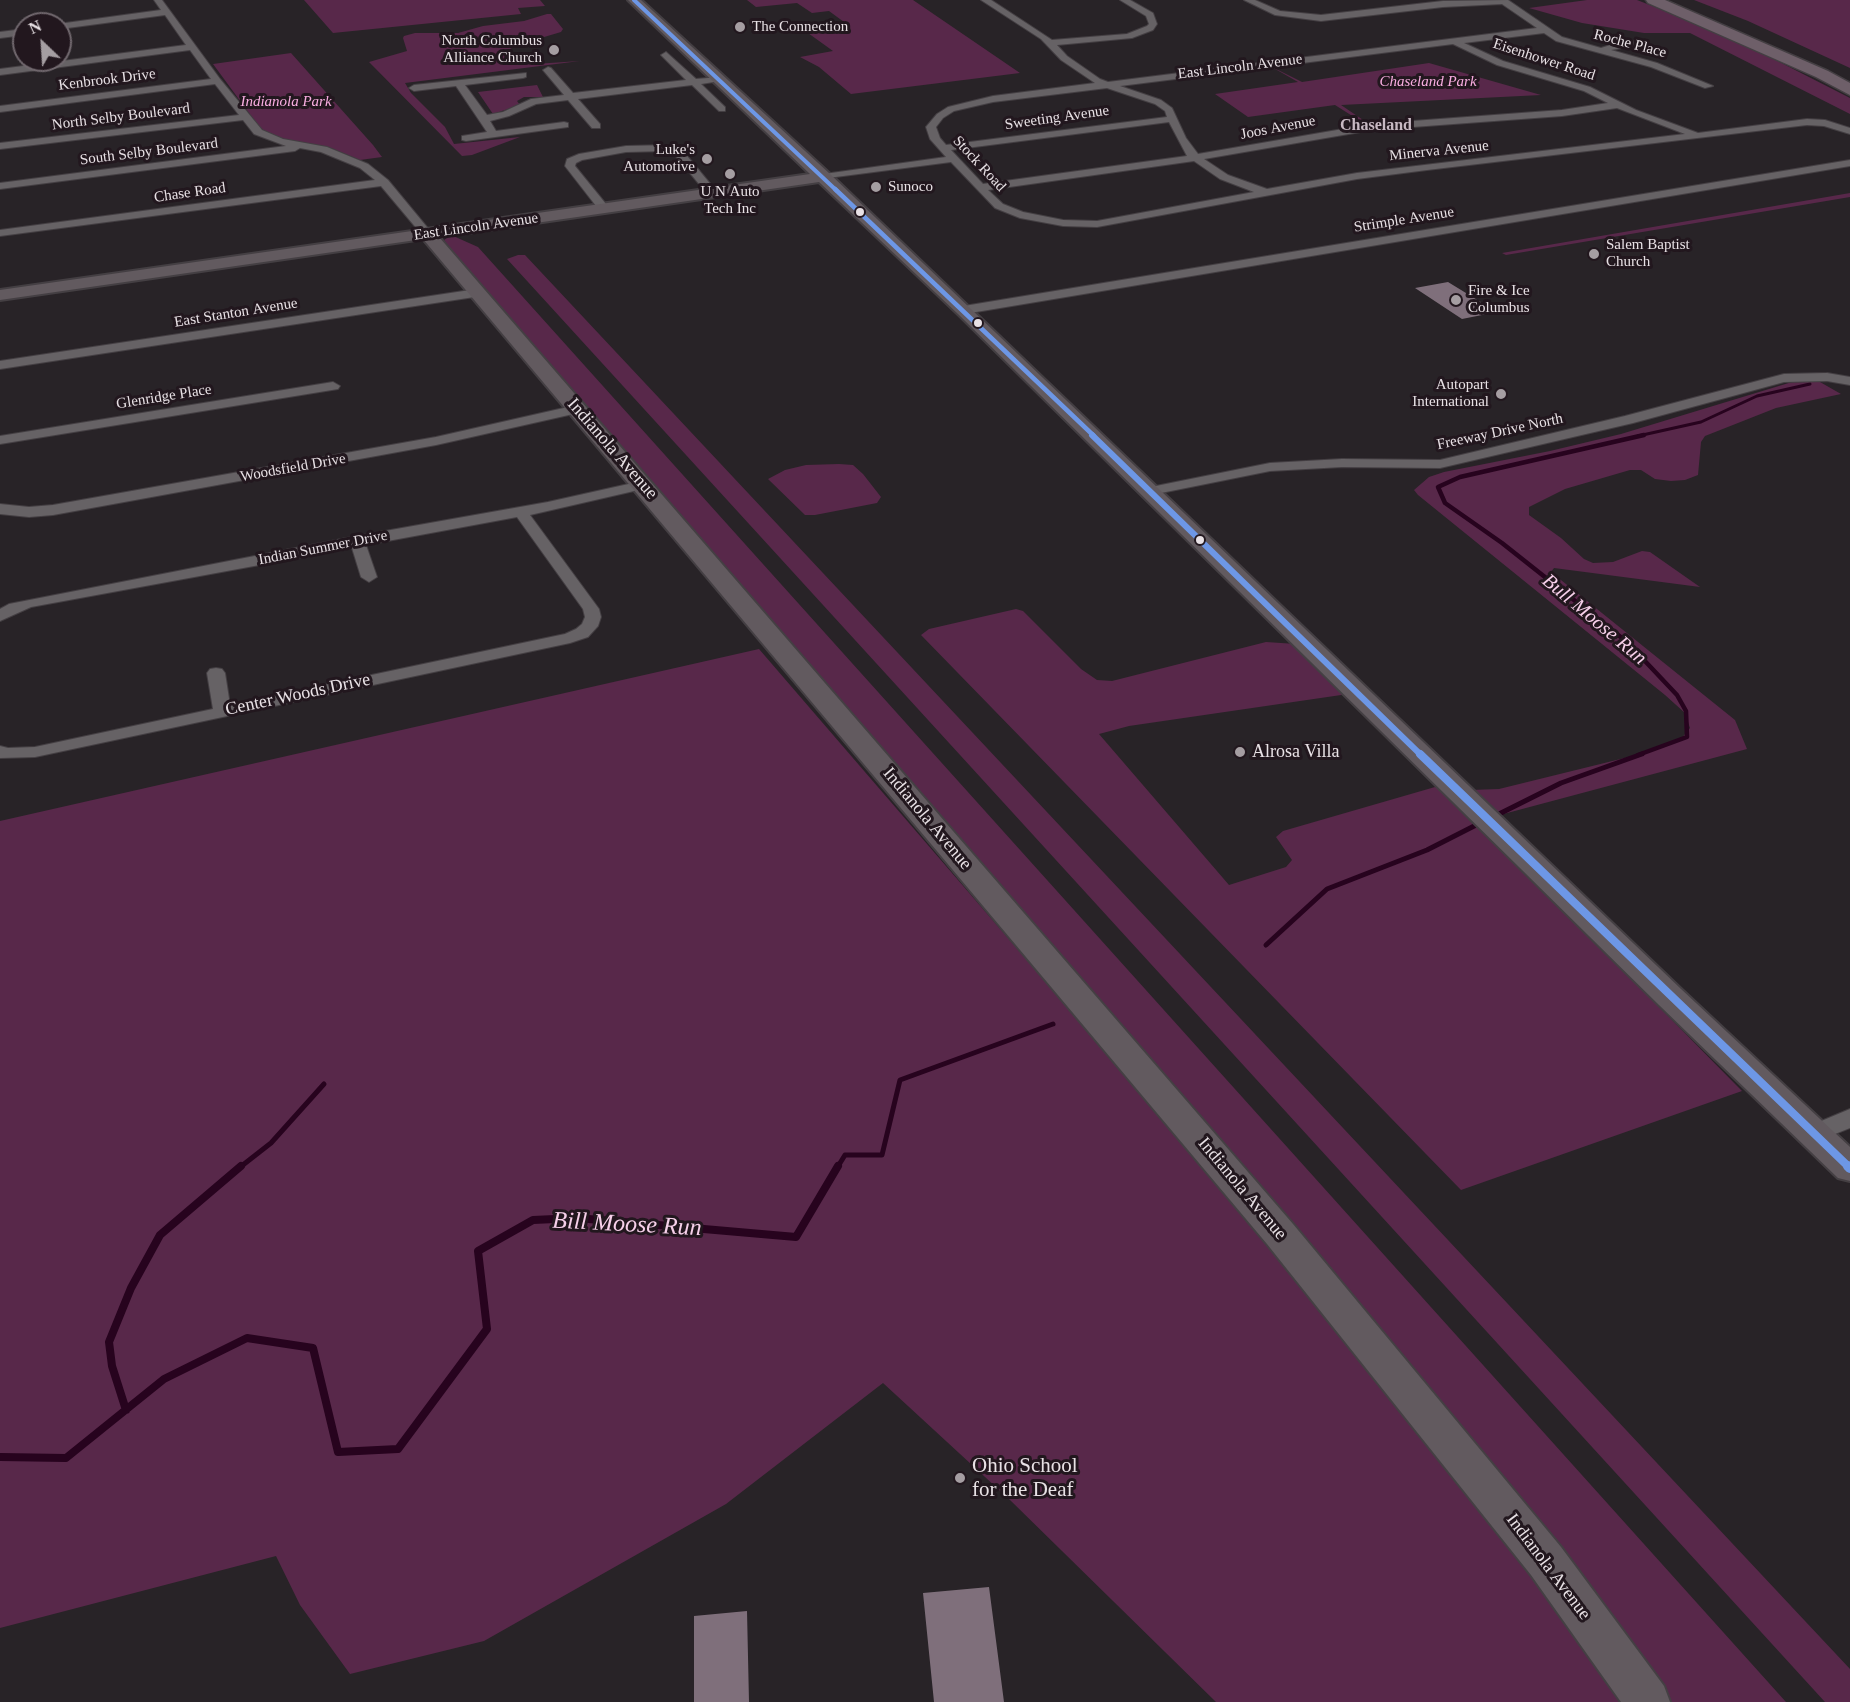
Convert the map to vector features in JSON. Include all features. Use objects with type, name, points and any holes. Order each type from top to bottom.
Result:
[{"type":"highway","points":[[1653,0],[1822,74],[1850,90]]},
{"type":"highway","points":[[1680,0],[1850,74]]},
{"type":"main road","points":[[634,0],[964,310],[1850,1168]]},
{"type":"main road","name":"East Lincoln Avenue","points":[[0,294],[824,177]]},
{"type":"main road","name":"Indianola Avenue","points":[[427,234],[1280,1234],[1546,1561],[1648,1702]]},
{"type":"street","name":"Indianola Avenue","points":[[158,0],[217,81],[263,135],[280,142],[323,149],[350,159],[371,171],[384,182],[427,234]]},
{"type":"street","points":[[985,0],[1051,43],[1076,67],[1097,81],[1158,102],[1169,110],[1181,138],[1196,158],[1224,177],[1267,193]]},
{"type":"street","points":[[1051,43],[1129,36],[1150,28],[1153,24],[1150,15],[1124,0]]},
{"type":"street","points":[[1248,0],[1270,10],[1299,17],[1341,16],[1443,4],[1502,1]]},
{"type":"street","name":"Roche Place","points":[[1502,1],[1558,39],[1668,70],[1708,86]]},
{"type":"street","points":[[72,24],[167,12]]},
{"type":"street","name":"East Lincoln Avenue","points":[[940,116],[951,110],[993,99],[1544,30]]},
{"type":"street","name":"Eisenhower Road","points":[[1451,40],[1500,63],[1587,88],[1618,105],[1696,135]]},
{"type":"street","points":[[1599,51],[1640,42]]},
{"type":"street","points":[[0,72],[193,47]]},
{"type":"street","points":[[666,55],[722,109]]},
{"type":"street","points":[[548,70],[596,126]]},
{"type":"street","points":[[414,88],[523,75]]},
{"type":"street","points":[[484,119],[506,114],[534,101],[717,79]]},
{"type":"street","name":"Kenbrook Drive","points":[[0,109],[217,81]]},
{"type":"street","points":[[459,83],[493,134]]},
{"type":"street","name":"Joos Avenue","points":[[980,188],[1196,158],[1371,127],[1552,114],[1618,105]]},
{"type":"street","name":"Stock Road","points":[[940,116],[931,127],[935,139],[992,201],[1020,215],[1063,223]]},
{"type":"street","name":"North Selby Boulevard","points":[[0,146],[246,117]]},
{"type":"street","name":"Sweeting Avenue","points":[[944,148],[1173,118]]},
{"type":"street","name":"Minerva Avenue","points":[[1063,223],[1097,224],[1129,220],[1405,169],[1821,122],[1850,131]]},
{"type":"street","points":[[466,138],[564,126]]},
{"type":"street","name":"South Selby Boulevard","points":[[0,186],[276,151],[301,145]]},
{"type":"street","points":[[604,209],[570,166],[571,161],[579,157],[649,147],[675,150],[713,194]]},
{"type":"street","name":"East Lincoln Avenue","points":[[824,177],[952,159]]},
{"type":"street","name":"Strimple Avenue","points":[[964,310],[1850,163]]},
{"type":"street","name":"Chase Road","points":[[0,233],[384,182]]},
{"type":"street","name":"East Stanton Avenue","points":[[0,365],[477,293]]},
{"type":"street","name":"Freeway Drive North","points":[[1151,491],[1270,467],[1342,463],[1440,464],[1628,420],[1784,378],[1827,377],[1850,381]]},
{"type":"street","name":"Glenridge Place","points":[[0,440],[333,386]]},
{"type":"street","name":"Woodsfield Drive","points":[[4,510],[52,510],[436,441],[577,410]]},
{"type":"street","name":"Indian Summer Drive","points":[[2,614],[28,603],[520,511],[642,485]]},
{"type":"street","name":"Center Woods Drive","points":[[2,753],[35,752],[570,638],[590,626],[593,617],[591,609],[520,511]]},
{"type":"street","points":[[357,541],[369,577]]},
{"type":"street","points":[[216,673],[222,711]]},
{"type":"street","points":[[1815,1133],[1850,1118]]},
{"type":"green space","points":[[304,0],[540,0],[545,6],[518,8],[521,14],[333,33]]},
{"type":"green space","points":[[747,0],[913,0],[1020,73],[851,94],[819,67],[800,57],[833,51],[801,28],[844,22],[829,11],[812,13],[797,3],[756,7]]},
{"type":"green space","points":[[1587,0],[1637,0],[1688,20],[1756,50],[1850,98],[1850,114],[1690,33],[1644,33],[1582,23],[1529,8]]},
{"type":"green space","points":[[1694,0],[1850,0],[1850,68],[1748,21]]},
{"type":"green space","points":[[551,14],[563,29],[561,32],[517,45],[510,49],[509,53],[534,64],[580,61],[405,83],[411,93],[445,127],[454,144],[520,137],[472,155],[462,156],[369,62],[407,51],[403,38],[415,33],[458,33],[483,26],[524,21]]},
{"type":"green space","name":"Indianola Park","points":[[291,53],[382,157],[360,160],[331,148],[286,140],[266,133],[213,64]]},
{"type":"green space","name":"Chaseland Park","points":[[1429,63],[1541,95],[1341,105],[1369,124],[1365,124],[1335,105],[1248,117],[1215,94],[1298,82],[1270,66],[1302,82]]},
{"type":"green space","points":[[537,85],[543,97],[524,97],[517,101],[520,105],[493,114],[478,92]]},
{"type":"green space","points":[[1850,193],[1850,197],[1506,255],[1502,253]]},
{"type":"green space","points":[[451,235],[478,247],[1786,1702],[1669,1702],[472,277],[444,240]]},
{"type":"green space","points":[[525,255],[1850,1669],[1850,1702],[1825,1702],[507,259]]},
{"type":"green space","points":[[1792,382],[1820,382],[1841,394],[1776,408],[1705,436],[1701,442],[1698,475],[1685,480],[1671,481],[1655,479],[1641,470],[1630,470],[1565,489],[1529,507],[1529,515],[1561,538],[1584,559],[1593,563],[1613,562],[1642,551],[1650,552],[1700,587],[1554,568],[1551,572],[1735,720],[1747,749],[1496,816],[1470,790],[1499,789],[1649,752],[1681,739],[1690,728],[1685,713],[1665,695],[1414,490],[1429,477],[1444,472],[1621,434]]},
{"type":"green space","points":[[806,465],[853,465],[863,474],[881,497],[877,503],[805,515],[768,479],[785,470]]},
{"type":"green space","points":[[1016,609],[1023,611],[1081,669],[1097,680],[1112,681],[1266,642],[1296,644],[1348,694],[1129,726],[1099,734],[1229,885],[1286,867],[1292,860],[1276,837],[1283,831],[1435,787],[1446,791],[1742,1091],[1461,1190],[921,635],[929,629]]},
{"type":"green space","points":[[759,649],[1251,1220],[1633,1702],[1216,1702],[1010,1500],[883,1383],[726,1504],[484,1641],[350,1674],[300,1605],[276,1556],[0,1628],[0,821]]},
{"type":"building","name":"Fire & Ice Columbus","points":[[1448,282],[1497,312],[1462,319],[1415,288]]},
{"type":"building","points":[[989,1587],[1004,1702],[934,1702],[923,1593]]},
{"type":"building","points":[[747,1611],[749,1702],[694,1702],[694,1616]]},
{"type":"waterway","name":"Bull Moose Run","points":[[1638,436],[1701,422],[1757,396],[1810,384]]},
{"type":"waterway","name":"Bull Moose Run","points":[[1638,755],[1687,737],[1686,711],[1677,695],[1627,642],[1502,543],[1445,503],[1438,487],[1460,477],[1644,435]]},
{"type":"waterway","name":"Bull Moose Run","points":[[1493,817],[1561,783],[1642,754]]},
{"type":"waterway","name":"Bull Moose Run","points":[[1266,945],[1327,889],[1427,850],[1482,822]]},
{"type":"waterway","name":"Bill Moose Run","points":[[837,1168],[845,1155],[882,1155],[900,1080],[1053,1024]]},
{"type":"waterway","points":[[239,1168],[271,1143],[324,1084]]},
{"type":"waterway","points":[[126,1410],[112,1366],[109,1342],[131,1288],[160,1235],[241,1166]]},
{"type":"waterway","name":"Bill Moose Run","points":[[126,1410],[164,1379],[247,1338],[313,1348],[338,1452],[398,1449],[487,1329],[478,1251],[533,1220],[577,1218],[796,1237],[838,1166]]},
{"type":"waterway","name":"Bill Moose Run","points":[[0,1457],[66,1458],[126,1410]]},
{"type":"transit line","points":[[634,0],[964,310],[1670,997],[1850,1168]]},
{"type":"place","name":"The Connection","points":[[740,27]]},
{"type":"place","name":"North Columbus Alliance Church","points":[[554,50]]},
{"type":"place","name":"Luke's Automotive","points":[[707,159]]},
{"type":"place","name":"U N Auto Tech Inc","points":[[730,174]]},
{"type":"place","name":"Sunoco","points":[[876,187]]},
{"type":"place","name":"Salem Baptist Church","points":[[1594,254]]},
{"type":"place","name":"Fire & Ice Columbus","points":[[1456,300]]},
{"type":"place","name":"Autopart International","points":[[1501,394]]},
{"type":"place","name":"Alrosa Villa","points":[[1240,752]]},
{"type":"place","name":"Ohio School for the Deaf","points":[[960,1478]]},
{"type":"district","name":"Chaseland","points":[[1376,126]]}]
